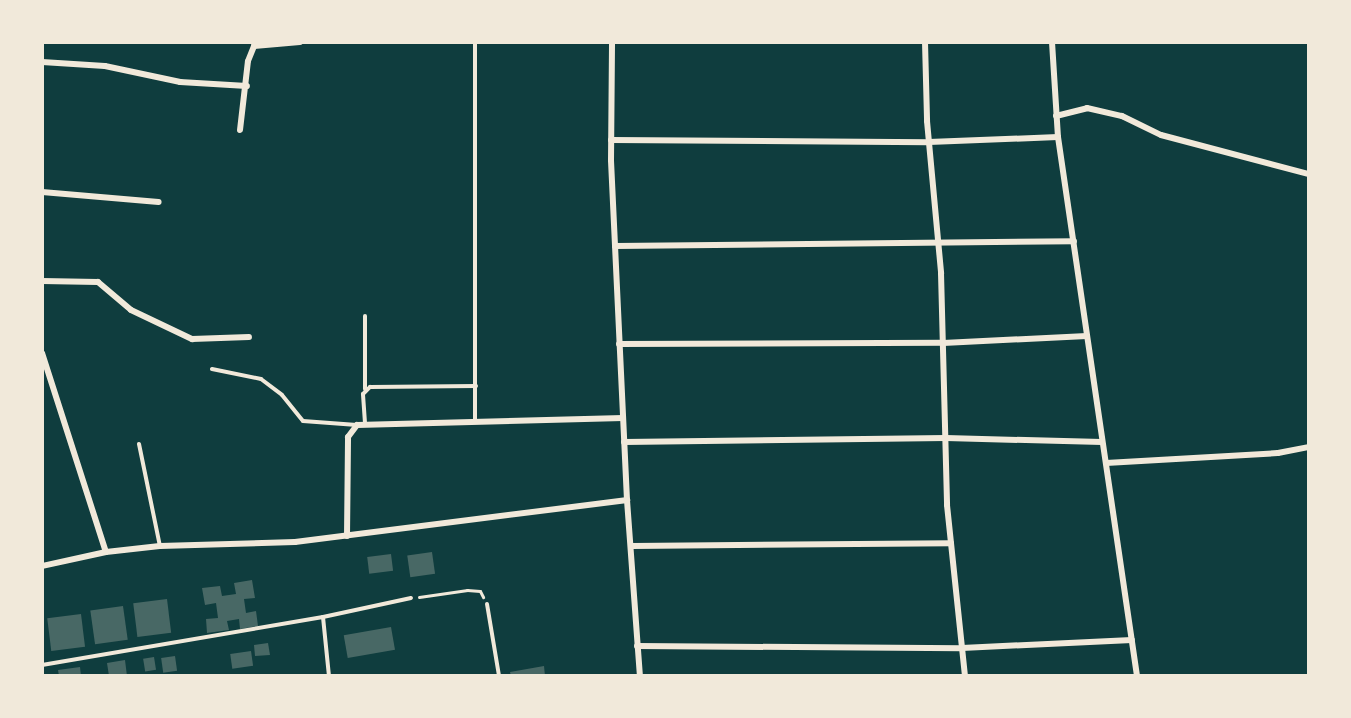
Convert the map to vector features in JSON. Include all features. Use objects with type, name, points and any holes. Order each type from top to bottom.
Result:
[{"type":"street","points":[[240,130],[247,86],[248,61],[254,46],[300,42]]},
{"type":"street","points":[[612,42],[611,140],[619,344],[627,500],[640,676]]},
{"type":"street","points":[[925,42],[929,142],[938,242],[951,543],[965,676]]},
{"type":"street","points":[[1052,42],[1058,137],[1137,676]]},
{"type":"street","points":[[42,62],[105,66],[180,82],[247,86]]},
{"type":"street","points":[[1056,116],[1087,108],[1122,116],[1161,135],[1309,174]]},
{"type":"street","points":[[611,140],[929,142],[1058,137]]},
{"type":"street","points":[[42,192],[159,202]]},
{"type":"street","points":[[615,246],[1074,241]]},
{"type":"street","points":[[42,281],[98,282],[131,310],[192,339],[249,338]]},
{"type":"street","points":[[619,344],[943,343],[1087,336]]},
{"type":"street","points":[[42,353],[106,552]]},
{"type":"street","points":[[347,536],[348,437],[357,424],[623,418]]},
{"type":"street","points":[[624,442],[946,438],[1102,442]]},
{"type":"street","points":[[1106,463],[1278,453],[1309,447]]},
{"type":"street","points":[[42,566],[106,552],[160,546],[296,542],[627,500]]},
{"type":"street","points":[[632,546],[951,543]]},
{"type":"street","points":[[637,646],[962,648],[1132,640]]},
{"type":"lane","points":[[475,42],[476,421]]},
{"type":"lane","points":[[365,316],[365,423]]},
{"type":"lane","points":[[212,369],[261,379],[282,395],[303,421],[357,424]]},
{"type":"lane","points":[[365,390],[476,386]]},
{"type":"lane","points":[[139,444],[160,546]]},
{"type":"lane","points":[[42,665],[323,617],[411,598]]},
{"type":"lane","points":[[487,604],[499,676]]},
{"type":"lane","points":[[323,617],[329,676]]},
{"type":"path","points":[[411,598],[467,590],[480,591],[487,604]]},
{"type":"building","points":[[432,552],[435,574],[410,577],[407,555]]},
{"type":"building","points":[[391,554],[393,571],[369,574],[367,557]]},
{"type":"building","points":[[252,580],[255,598],[244,599],[246,613],[256,611],[258,626],[240,629],[239,619],[227,621],[229,630],[207,633],[206,619],[218,618],[216,603],[205,605],[202,588],[220,586],[222,596],[236,594],[234,583]]},
{"type":"building","points":[[167,599],[171,633],[137,637],[133,603]]},
{"type":"building","points":[[123,606],[128,640],[95,644],[90,611]]},
{"type":"building","points":[[81,614],[85,647],[51,651],[47,618]]},
{"type":"building","points":[[391,627],[395,650],[348,658],[344,635]]},
{"type":"building","points":[[268,643],[270,655],[255,656],[254,645]]},
{"type":"building","points":[[251,651],[253,666],[232,669],[230,654]]},
{"type":"building","points":[[175,656],[177,671],[163,673],[161,658]]},
{"type":"building","points":[[154,657],[156,670],[145,672],[143,659]]},
{"type":"building","points":[[125,660],[127,676],[109,676],[107,663]]},
{"type":"building","points":[[544,666],[545,676],[511,676],[510,672]]},
{"type":"building","points":[[80,667],[81,676],[59,676],[58,670]]}]
